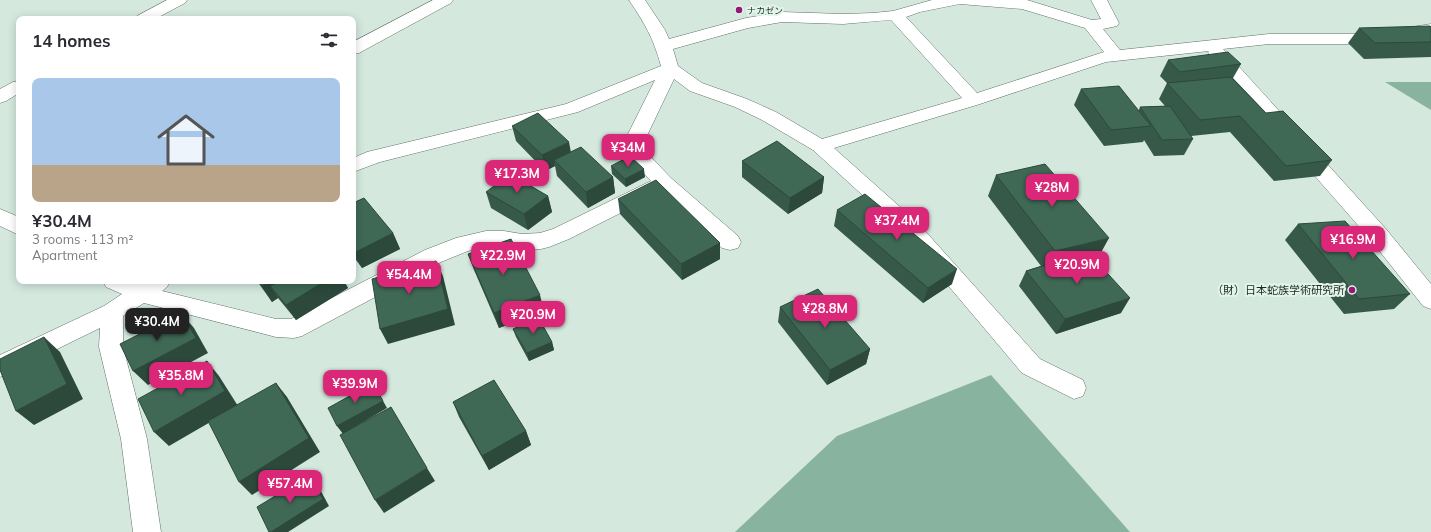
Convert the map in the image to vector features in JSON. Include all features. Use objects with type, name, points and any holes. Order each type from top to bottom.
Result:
[{"type":"street","points":[[149,16],[178,0]]},
{"type":"street","points":[[356,47],[445,0]]},
{"type":"street","points":[[637,0],[657,30],[664,46],[670,68],[696,87],[748,106],[769,116],[820,146],[910,227],[1031,366],[1074,388]]},
{"type":"street","points":[[664,46],[746,23],[782,17],[843,19],[873,18],[895,15],[916,8],[956,0]]},
{"type":"street","points":[[964,0],[1024,4],[1091,25],[1111,23],[1099,0]]},
{"type":"street","points":[[895,15],[974,100]]},
{"type":"street","points":[[1091,25],[1116,56]]},
{"type":"street","points":[[820,146],[974,100],[1104,57],[1269,39],[1367,39],[1431,29]]},
{"type":"street","points":[[1211,46],[1378,234],[1431,300]]},
{"type":"street","points":[[356,164],[374,156],[572,108],[670,68]]},
{"type":"street","points":[[670,68],[634,142],[636,153],[664,183],[730,242]]},
{"type":"street","points":[[0,97],[16,88]]},
{"type":"street","points":[[132,284],[150,287],[276,328],[294,329],[433,256],[464,244],[486,239],[504,239],[522,242],[541,241],[561,234],[664,183]]},
{"type":"street","points":[[0,216],[16,224]]},
{"type":"street","points":[[0,367],[44,344],[112,312],[150,287]]},
{"type":"street","points":[[112,312],[111,348],[134,439],[147,532]]},
{"type":"green space","points":[[1385,82],[1431,82],[1431,110]]},
{"type":"green space","points":[[991,375],[1130,532],[735,532],[837,436]]},
{"type":"building","points":[[1430,26],[1431,42],[1375,43],[1359,28]]},
{"type":"building","points":[[1228,52],[1241,64],[1180,72],[1168,60]]},
{"type":"building","points":[[1231,77],[1266,113],[1283,111],[1332,160],[1286,166],[1240,116],[1200,120],[1167,83]]},
{"type":"building","points":[[1119,86],[1151,126],[1111,130],[1081,89]]},
{"type":"building","points":[[1170,106],[1193,139],[1162,140],[1140,107]]},
{"type":"building","points":[[538,113],[569,142],[542,155],[512,126]]},
{"type":"building","points":[[777,141],[824,177],[790,198],[742,161]]},
{"type":"building","points":[[581,147],[613,177],[586,192],[554,160]]},
{"type":"building","points":[[630,156],[644,169],[625,179],[611,166]]},
{"type":"building","points":[[1045,164],[1109,238],[1055,251],[996,175]]},
{"type":"building","points":[[510,174],[548,196],[524,214],[486,192]]},
{"type":"building","points":[[656,180],[720,243],[681,264],[618,199]]},
{"type":"building","points":[[865,194],[957,269],[928,288],[837,210]]},
{"type":"building","points":[[364,198],[393,233],[356,252],[356,202]]},
{"type":"building","points":[[1345,221],[1410,294],[1359,299],[1298,224]]},
{"type":"building","points":[[511,239],[540,295],[494,313],[468,254]]},
{"type":"building","points":[[1088,252],[1130,298],[1065,319],[1026,271]]},
{"type":"building","points":[[436,261],[448,309],[380,329],[372,279]]},
{"type":"building","points":[[274,284],[320,284],[286,305],[270,286]]},
{"type":"building","points":[[818,289],[870,349],[830,370],[780,307]]},
{"type":"building","points":[[181,313],[196,338],[133,371],[120,344]]},
{"type":"building","points":[[538,317],[552,342],[527,353],[513,329]]},
{"type":"building","points":[[44,337],[67,384],[16,411],[0,370],[0,359]]},
{"type":"building","points":[[207,361],[225,391],[154,432],[138,399]]},
{"type":"building","points":[[494,380],[526,431],[482,456],[453,402]]},
{"type":"building","points":[[276,383],[309,438],[239,482],[208,421]]},
{"type":"building","points":[[373,383],[383,401],[337,426],[328,408]]},
{"type":"building","points":[[391,407],[427,468],[375,500],[340,435]]},
{"type":"building","points":[[310,475],[323,499],[269,532],[257,507]]},
{"type":"place","name":"ナカゼン","points":[[739,10]]},
{"type":"place","name":"（財）日本蛇族学術研究所","points":[[1352,290]]}]
